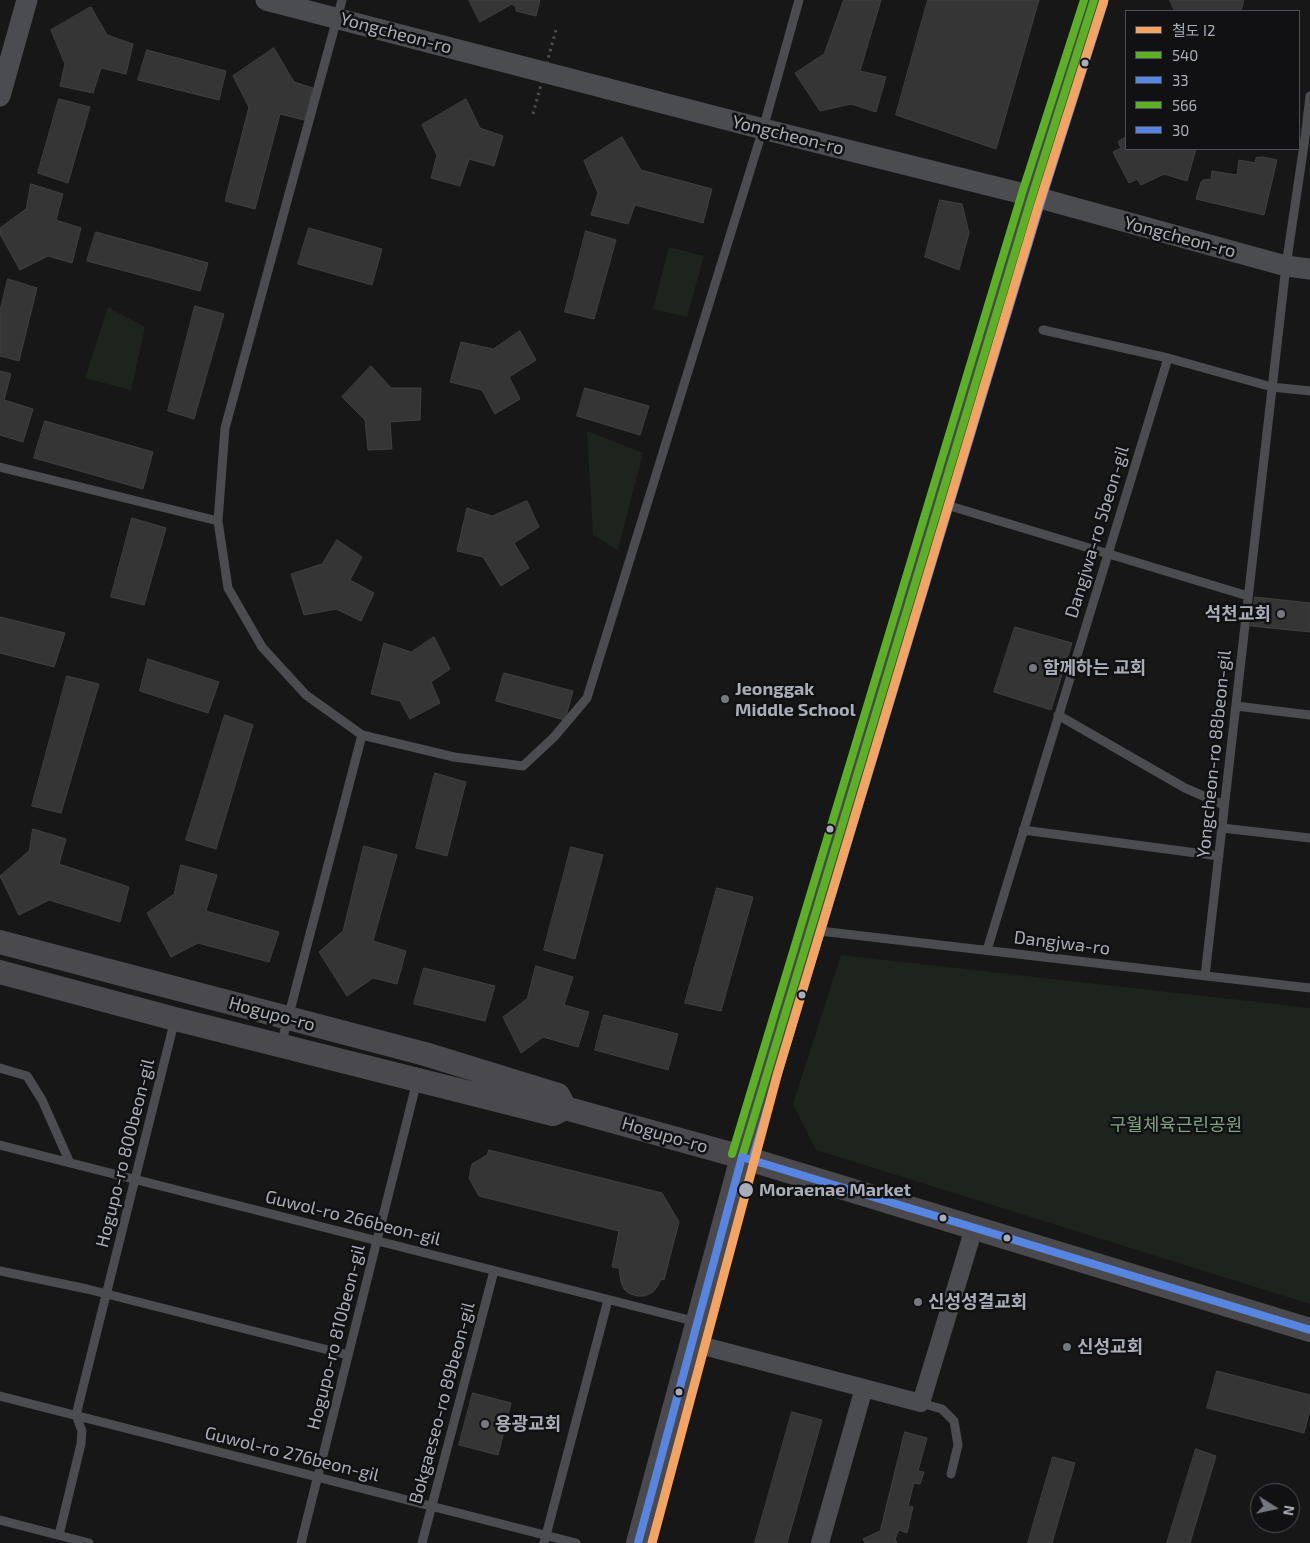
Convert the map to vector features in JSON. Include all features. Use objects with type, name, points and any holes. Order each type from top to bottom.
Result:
[{"type":"main road","points":[[638,1543],[742,1157],[1032,196],[1094,0]]},
{"type":"main road","name":"Hogupo-ro","points":[[0,942],[425,1054],[558,1095],[565,1108]]},
{"type":"main road","name":"Hogupo-ro","points":[[0,972],[175,1020],[553,1114],[565,1108],[742,1157],[1310,1330]]},
{"type":"street","points":[[0,96],[27,0]]},
{"type":"street","name":"Yongcheon-ro","points":[[266,0],[339,9],[763,129],[1032,196],[1286,266],[1310,269]]},
{"type":"street","points":[[695,1333],[864,1388],[921,1403],[974,1228]]},
{"type":"street","points":[[820,1543],[864,1388]]},
{"type":"lane","points":[[339,9],[225,428],[218,521],[228,588],[262,647],[306,695],[362,735],[454,757],[523,766],[554,738],[587,698],[763,129],[799,0]]},
{"type":"lane","name":"Yongcheon-ro 88beon-gil","points":[[1205,976],[1286,266],[1308,138],[1310,96]]},
{"type":"lane","points":[[1043,330],[1168,358],[1272,387],[1310,391]]},
{"type":"lane","name":"Dangjwa-ro 5beon-gil","points":[[987,950],[1168,358]]},
{"type":"lane","points":[[0,467],[218,521]]},
{"type":"lane","points":[[940,503],[1248,596]]},
{"type":"lane","points":[[1236,706],[1310,715]]},
{"type":"lane","points":[[1058,715],[1185,788],[1224,805]]},
{"type":"lane","points":[[281,1045],[362,735]]},
{"type":"lane","points":[[1222,828],[1310,838]]},
{"type":"lane","points":[[1024,830],[1219,856]]},
{"type":"lane","name":"Dangjwa-ro","points":[[810,930],[1310,988]]},
{"type":"lane","name":"Hogupo-ro 800beon-gil","points":[[59,1535],[81,1444],[82,1431],[76,1415],[175,1020]]},
{"type":"lane","points":[[0,1068],[27,1076],[42,1100],[70,1163]]},
{"type":"lane","name":"Hogupo-ro 810beon-gil","points":[[301,1543],[417,1080]]},
{"type":"lane","name":"Guwol-ro 266beon-gil","points":[[0,1145],[608,1300],[695,1333]]},
{"type":"lane","points":[[0,1271],[106,1294],[348,1355]]},
{"type":"lane","name":"Bokgaeseo-ro 89beon-gil","points":[[422,1543],[494,1271]]},
{"type":"lane","points":[[545,1539],[608,1300]]},
{"type":"lane","name":"Guwol-ro 276beon-gil","points":[[0,1396],[431,1506],[545,1539],[576,1543]]},
{"type":"lane","points":[[921,1403],[942,1409],[954,1421],[958,1445],[951,1474]]},
{"type":"lane","points":[[0,1520],[89,1543]]},
{"type":"path","points":[[533,114],[558,26]]},
{"type":"green space","points":[[669,247],[704,256],[687,317],[653,309]]},
{"type":"green space","points":[[108,307],[145,327],[131,390],[85,378]]},
{"type":"green space","points":[[587,431],[643,453],[618,550],[593,535]]},
{"type":"green space","name":"구월체육근린공원","points":[[841,955],[1310,1008],[1310,1304],[816,1150],[793,1104]]},
{"type":"building","points":[[469,0],[540,0],[536,16],[516,11],[516,7],[512,4],[480,22]]},
{"type":"building","points":[[844,0],[881,0],[860,71],[886,77],[876,112],[851,104],[820,111],[795,73],[824,54]]},
{"type":"building","points":[[928,0],[1039,0],[996,149],[896,115]]},
{"type":"building","points":[[1170,0],[1244,0],[1241,10],[1175,10]]},
{"type":"building","points":[[91,7],[107,35],[133,44],[126,74],[101,68],[93,93],[60,86],[65,64],[51,30]]},
{"type":"building","points":[[274,48],[294,82],[313,88],[304,120],[280,114],[255,209],[225,201],[249,107],[233,76]]},
{"type":"building","points":[[147,50],[226,71],[219,100],[138,80]]},
{"type":"building","points":[[59,99],[90,107],[68,183],[38,173]]},
{"type":"building","points":[[466,99],[480,128],[503,136],[494,166],[469,159],[460,186],[431,178],[437,155],[422,125]]},
{"type":"building","points":[[622,137],[641,170],[712,189],[703,223],[635,205],[628,224],[591,215],[598,193],[584,161]]},
{"type":"building","points":[[1125,138],[1125,150],[1196,150],[1187,181],[1164,174],[1141,185],[1137,179],[1129,183],[1113,152],[1121,148],[1118,142]]},
{"type":"building","points":[[1263,157],[1277,160],[1264,215],[1196,199],[1201,182],[1211,179],[1212,171],[1237,175],[1239,160],[1255,163],[1256,158]]},
{"type":"building","points":[[31,184],[63,194],[56,220],[81,228],[72,263],[48,256],[20,270],[0,234],[0,228],[26,209]]},
{"type":"building","points":[[940,200],[962,204],[969,233],[959,270],[925,257]]},
{"type":"building","points":[[309,228],[382,249],[372,285],[298,264]]},
{"type":"building","points":[[586,231],[616,240],[594,319],[565,312]]},
{"type":"building","points":[[96,232],[208,263],[200,291],[87,261]]},
{"type":"building","points":[[8,279],[37,288],[19,361],[0,356],[0,311]]},
{"type":"building","points":[[195,306],[224,314],[194,419],[168,411]]},
{"type":"building","points":[[520,331],[536,360],[509,377],[520,399],[495,414],[482,390],[450,382],[461,342],[493,349]]},
{"type":"building","points":[[371,366],[391,388],[421,388],[420,420],[390,422],[392,449],[368,450],[365,420],[342,397]]},
{"type":"building","points":[[0,371],[11,374],[4,400],[33,409],[23,442],[0,435]]},
{"type":"building","points":[[585,388],[649,406],[640,435],[577,416]]},
{"type":"building","points":[[45,421],[153,452],[143,489],[34,458]]},
{"type":"building","points":[[527,501],[539,527],[514,543],[529,568],[501,586],[483,557],[457,551],[467,508],[492,516]]},
{"type":"building","points":[[132,518],[166,528],[144,605],[111,597]]},
{"type":"building","points":[[337,540],[362,557],[350,580],[374,593],[361,621],[336,609],[304,615],[291,574],[322,564]]},
{"type":"building","name":"석천교회","points":[[1255,597],[1310,603],[1310,632],[1251,626]]},
{"type":"building","points":[[0,617],[65,633],[54,667],[0,653]]},
{"type":"building","name":"함께하는 교회","points":[[1015,627],[1072,643],[1051,710],[994,692]]},
{"type":"building","points":[[434,637],[450,669],[431,682],[440,703],[410,719],[400,701],[371,694],[384,643],[411,652]]},
{"type":"building","points":[[148,659],[219,682],[208,713],[140,691]]},
{"type":"building","points":[[504,673],[573,691],[565,720],[496,701]]},
{"type":"building","points":[[67,676],[99,684],[61,813],[32,806]]},
{"type":"building","points":[[225,715],[253,725],[216,849],[186,840]]},
{"type":"building","points":[[435,773],[466,782],[447,856],[416,848]]},
{"type":"building","points":[[33,829],[66,839],[59,864],[129,887],[120,922],[49,900],[19,915],[0,876],[29,851]]},
{"type":"building","points":[[364,846],[397,855],[373,941],[406,951],[397,984],[373,978],[347,996],[319,952],[343,931]]},
{"type":"building","points":[[571,847],[603,855],[575,959],[544,950]]},
{"type":"building","points":[[181,865],[217,875],[206,911],[279,932],[269,962],[198,943],[171,957],[147,913],[174,894]]},
{"type":"building","points":[[717,888],[753,897],[721,1011],[685,1003]]},
{"type":"building","points":[[536,966],[573,977],[564,1005],[589,1012],[578,1047],[543,1037],[521,1053],[503,1017],[527,999]]},
{"type":"building","points":[[424,968],[495,986],[485,1021],[414,1004]]},
{"type":"building","points":[[604,1015],[678,1034],[668,1070],[595,1050]]},
{"type":"building","points":[[489,1150],[662,1193],[679,1222],[664,1280],[661,1279],[653,1292],[645,1296],[628,1293],[621,1282],[619,1268],[612,1267],[619,1231],[479,1196],[469,1178],[472,1164],[487,1155]]},
{"type":"building","points":[[1217,1371],[1310,1395],[1310,1410],[1304,1433],[1207,1408]]},
{"type":"building","name":"용광교회","points":[[473,1393],[511,1403],[498,1455],[459,1445]]},
{"type":"building","points":[[792,1412],[822,1420],[787,1543],[755,1543]]},
{"type":"building","points":[[905,1432],[927,1438],[918,1471],[924,1472],[920,1484],[914,1483],[908,1506],[913,1507],[907,1533],[899,1530],[895,1539],[897,1543],[865,1543],[863,1539],[880,1531]]},
{"type":"building","points":[[1196,1449],[1216,1456],[1190,1543],[1167,1543]]},
{"type":"building","points":[[1053,1457],[1075,1463],[1052,1543],[1028,1543]]},
{"type":"rail line","name":"I2","points":[[652,1543],[778,1072],[1038,207],[1104,0]]},
{"type":"transit line","name":"566","points":[[732,1154],[1022,193],[1084,0]]},
{"type":"transit line","name":"540","points":[[742,1157],[1032,196],[1094,0]]},
{"type":"transit line","name":"33","points":[[752,1160],[1042,199],[1104,3]]},
{"type":"transit line","name":"30","points":[[742,1157],[1310,1330]]},
{"type":"transit line","name":"30","points":[[638,1543],[742,1157]]},
{"type":"place","name":"석천교회","points":[[1281,614]]},
{"type":"place","name":"함께하는 교회","points":[[1033,668]]},
{"type":"place","name":"Jeonggak Middle School","points":[[725,699]]},
{"type":"place","name":"Moraenae Market","points":[[746,1190]]},
{"type":"place","name":"신성성결교회","points":[[918,1302]]},
{"type":"place","name":"신성교회","points":[[1067,1347]]},
{"type":"place","name":"용광교회","points":[[485,1424]]}]
